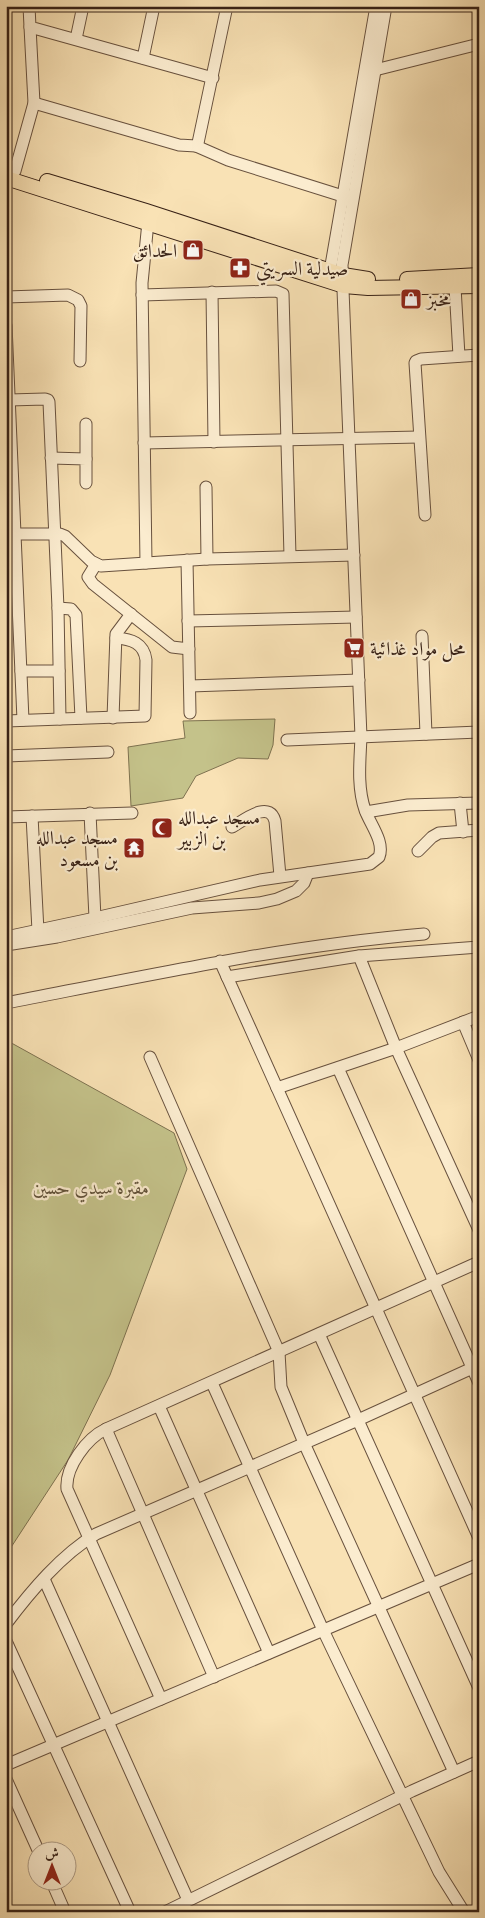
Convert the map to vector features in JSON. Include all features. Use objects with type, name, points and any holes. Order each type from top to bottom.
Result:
[{"type":"main road","points":[[9,173],[339,277],[368,288],[479,286]]},
{"type":"main road","points":[[147,216],[339,277],[388,280],[479,276]]},
{"type":"street","points":[[9,173],[34,103],[29,6]]},
{"type":"street","points":[[76,39],[83,6]]},
{"type":"street","points":[[143,58],[154,6]]},
{"type":"street","points":[[196,146],[213,78],[227,6]]},
{"type":"street","points":[[6,937],[245,883],[280,876],[370,864],[377,860],[381,854],[381,846],[366,812],[360,791],[361,737],[354,555],[339,277],[343,259],[349,198],[376,6]]},
{"type":"street","points":[[349,198],[386,6]]},
{"type":"street","points":[[30,27],[213,78]]},
{"type":"street","points":[[375,70],[479,44]]},
{"type":"street","points":[[34,103],[179,145],[196,146],[228,160],[349,198]]},
{"type":"street","points":[[146,563],[142,295],[147,216]]},
{"type":"street","points":[[455,287],[459,356]]},
{"type":"street","points":[[142,295],[276,291],[283,294],[290,556]]},
{"type":"street","points":[[212,292],[214,442]]},
{"type":"street","points":[[6,297],[68,295],[78,300],[81,306],[80,361]]},
{"type":"street","points":[[6,325],[9,467],[16,534],[23,720]]},
{"type":"street","points":[[425,515],[416,361],[421,359],[479,355]]},
{"type":"street","points":[[9,400],[48,400],[58,608],[60,719]]},
{"type":"street","points":[[86,424],[86,483]]},
{"type":"street","points":[[144,443],[419,437]]},
{"type":"street","points":[[51,458],[86,458]]},
{"type":"street","points":[[206,486],[207,559]]},
{"type":"street","points":[[16,534],[54,534],[65,536],[96,564],[108,566],[207,559],[354,555]]},
{"type":"street","points":[[187,560],[190,713]]},
{"type":"street","points":[[96,564],[89,574],[90,582],[172,647],[189,649]]},
{"type":"street","points":[[58,608],[71,609],[76,615],[81,718]]},
{"type":"street","points":[[113,718],[116,638],[118,631],[131,614]]},
{"type":"street","points":[[188,622],[356,617]]},
{"type":"street","points":[[422,636],[426,734]]},
{"type":"street","points":[[6,721],[142,717],[146,713],[144,651],[137,643],[116,638]]},
{"type":"street","points":[[21,671],[59,671]]},
{"type":"street","points":[[190,686],[358,680]]},
{"type":"street","points":[[287,740],[479,732]]},
{"type":"street","points":[[6,756],[108,752]]},
{"type":"street","points":[[460,803],[463,832]]},
{"type":"street","points":[[366,812],[408,805],[479,803]]},
{"type":"street","points":[[232,827],[261,811],[268,811],[273,815],[280,876]]},
{"type":"street","points":[[6,817],[132,813]]},
{"type":"street","points":[[90,814],[95,918]]},
{"type":"street","points":[[32,816],[38,931]]},
{"type":"street","points":[[418,851],[435,835],[443,832],[479,830]]},
{"type":"street","points":[[6,945],[56,937],[192,908],[258,903],[277,899],[296,892],[304,883],[308,873]]},
{"type":"street","points":[[6,1003],[220,961],[332,943],[424,934]]},
{"type":"street","points":[[332,943],[339,959]]},
{"type":"street","points":[[228,977],[359,956],[479,947]]},
{"type":"street","points":[[359,956],[396,1048],[479,1230]]},
{"type":"street","points":[[220,961],[479,1538]]},
{"type":"street","points":[[277,1088],[396,1048],[479,1016]]},
{"type":"street","points":[[463,1022],[479,1060]]},
{"type":"street","points":[[150,1056],[279,1352],[281,1387],[304,1443],[454,1772]]},
{"type":"street","points":[[338,1068],[434,1282],[475,1366],[479,1383]]},
{"type":"street","points":[[161,1699],[69,1494],[67,1480],[70,1471],[87,1442],[106,1429],[479,1262]]},
{"type":"street","points":[[318,1334],[479,1688]]},
{"type":"street","points":[[6,1624],[21,1603],[72,1551],[88,1538],[358,1420],[475,1366]]},
{"type":"street","points":[[212,1382],[322,1630],[439,1872],[464,1912]]},
{"type":"street","points":[[159,1406],[269,1653]]},
{"type":"street","points":[[106,1429],[214,1677]]},
{"type":"street","points":[[6,1765],[479,1564]]},
{"type":"street","points":[[44,1580],[188,1900]]},
{"type":"street","points":[[6,1641],[130,1912]]},
{"type":"street","points":[[165,1912],[402,1796],[479,1761]]},
{"type":"street","points":[[6,1779],[33,1840]]},
{"type":"street","points":[[55,1890],[65,1912]]},
{"type":"green space","points":[[275,719],[273,745],[268,759],[238,758],[196,776],[183,798],[131,806],[128,747],[185,738],[183,721]]},
{"type":"green space","name":"مقبرة سيدي حسين","points":[[6,1040],[174,1133],[187,1169],[110,1375],[68,1460],[6,1555]]},
{"type":"place","name":"الحدائق","points":[[193,250]]},
{"type":"place","name":"صيدلية السريتي","points":[[240,268]]},
{"type":"place","name":"مخبز","points":[[411,299]]},
{"type":"place","name":"محل مواد غذائية","points":[[354,648]]},
{"type":"place","name":"مسجد عبدالله بن الزبير","points":[[162,828]]},
{"type":"place","name":"مسجد عبدالله بن مسعود","points":[[134,848]]}]
